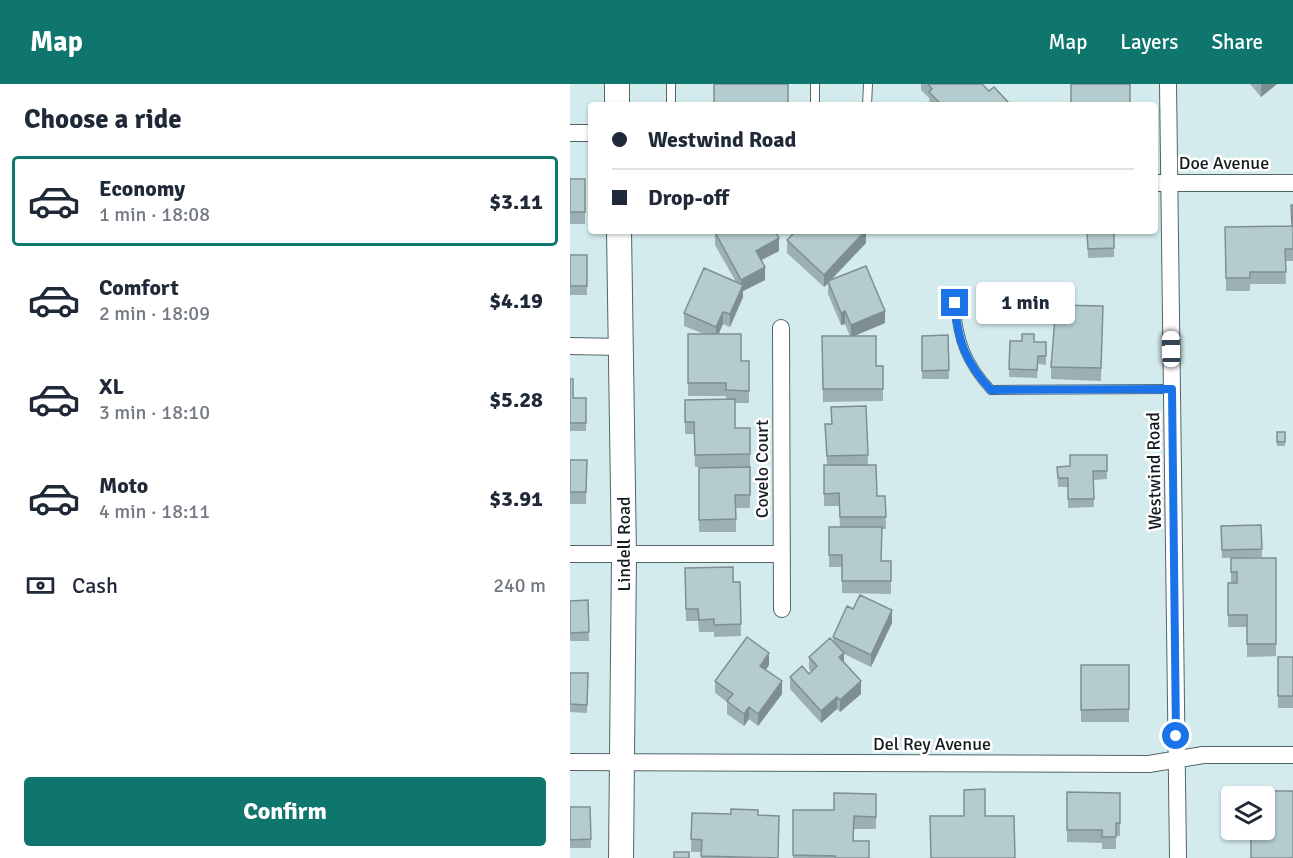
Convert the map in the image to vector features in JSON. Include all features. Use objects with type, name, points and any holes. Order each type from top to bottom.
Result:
[{"type":"street","points":[[617,84],[617,102]]},
{"type":"street","name":"Westwind Road","points":[[1168,84],[1162,183],[1172,389],[1178,858]]},
{"type":"street","points":[[570,133],[588,133]]},
{"type":"street","name":"Doe Avenue","points":[[1162,183],[1293,183]]},
{"type":"street","name":"Lindell Road","points":[[619,234],[624,555],[624,763],[621,858]]},
{"type":"street","name":"Covelo Court","points":[[781,328],[782,609]]},
{"type":"street","points":[[570,346],[622,346]]},
{"type":"street","points":[[570,555],[782,554]]},
{"type":"street","name":"Del Rey Avenue","points":[[570,762],[1149,764],[1203,755],[1293,755]]},
{"type":"lane","points":[[671,84],[671,102]]},
{"type":"lane","points":[[815,84],[815,102]]},
{"type":"lane","points":[[867,102],[868,84]]},
{"type":"lane","points":[[955,303],[957,331],[973,371],[991,390],[1172,389]]},
{"type":"building","points":[[714,84],[788,84],[788,102],[714,102]]},
{"type":"building","points":[[928,84],[982,84],[989,91],[994,87],[1008,102],[939,102],[929,92],[932,89]]},
{"type":"building","points":[[1071,84],[1130,84],[1130,102],[1071,102]]},
{"type":"building","points":[[570,179],[585,179],[585,212],[570,212]]},
{"type":"building","points":[[1291,205],[1293,205],[1293,225],[1292,225]]},
{"type":"building","points":[[1293,226],[1293,249],[1285,249],[1286,272],[1250,272],[1250,278],[1226,278],[1225,227]]},
{"type":"building","points":[[716,234],[777,234],[779,238],[756,251],[765,267],[741,280]]},
{"type":"building","points":[[793,234],[862,234],[824,275],[787,240]]},
{"type":"building","points":[[1087,234],[1114,234],[1114,248],[1088,249]]},
{"type":"building","points":[[570,255],[587,255],[587,286],[570,286]]},
{"type":"building","points":[[866,266],[885,311],[851,325],[845,311],[841,313],[828,281]]},
{"type":"building","points":[[704,268],[743,285],[730,314],[723,312],[716,327],[684,313]]},
{"type":"building","points":[[1056,305],[1103,306],[1101,368],[1051,367]]},
{"type":"building","points":[[688,334],[741,334],[741,361],[749,361],[749,391],[726,390],[726,383],[688,383]]},
{"type":"building","points":[[1022,334],[1034,334],[1034,342],[1046,342],[1046,356],[1038,356],[1037,370],[1009,369],[1010,341],[1022,341]]},
{"type":"building","points":[[948,335],[949,370],[922,371],[922,336]]},
{"type":"building","points":[[822,336],[876,336],[876,366],[883,366],[883,389],[823,389]]},
{"type":"building","points":[[570,379],[573,379],[573,398],[586,398],[586,423],[570,423]]},
{"type":"building","points":[[735,399],[735,428],[750,428],[750,454],[695,455],[694,422],[685,422],[685,400]]},
{"type":"building","points":[[866,406],[868,455],[827,456],[825,424],[832,424],[831,407]]},
{"type":"building","points":[[1277,432],[1285,432],[1285,442],[1277,442]]},
{"type":"building","points":[[1070,455],[1107,455],[1107,471],[1093,471],[1094,499],[1068,499],[1068,478],[1058,478],[1057,467],[1070,466]]},
{"type":"building","points":[[570,460],[587,460],[586,492],[570,492]]},
{"type":"building","points":[[824,465],[876,465],[877,496],[885,496],[886,517],[840,517],[839,493],[824,494]]},
{"type":"building","points":[[750,467],[750,495],[735,495],[736,519],[699,520],[699,468]]},
{"type":"building","points":[[1261,525],[1262,549],[1222,550],[1221,526]]},
{"type":"building","points":[[829,527],[882,527],[881,561],[891,561],[891,581],[842,581],[842,555],[829,555]]},
{"type":"building","points":[[1231,558],[1276,558],[1276,644],[1247,644],[1247,615],[1228,615],[1228,583],[1237,583],[1237,572],[1231,572]]},
{"type":"building","points":[[733,567],[733,582],[740,582],[741,624],[714,625],[714,619],[699,620],[698,609],[686,609],[685,568]]},
{"type":"building","points":[[860,595],[892,610],[871,655],[833,637],[847,606],[853,609]]},
{"type":"building","points":[[588,600],[589,632],[570,633],[570,601]]},
{"type":"building","points":[[747,637],[769,653],[760,666],[782,681],[758,714],[749,707],[744,714],[727,701],[733,694],[715,681]]},
{"type":"building","points":[[830,638],[844,653],[839,657],[861,681],[840,700],[837,697],[821,711],[790,677],[802,666],[809,674],[817,666],[809,657]]},
{"type":"building","points":[[1278,657],[1293,657],[1293,696],[1278,696]]},
{"type":"building","points":[[1081,665],[1129,665],[1129,709],[1081,710]]},
{"type":"building","points":[[570,673],[588,673],[587,705],[570,704]]},
{"type":"building","points":[[985,789],[985,816],[1014,816],[1015,858],[931,858],[930,816],[964,816],[964,790]]},
{"type":"building","points":[[1275,791],[1293,791],[1293,858],[1251,858],[1251,840],[1275,840]]},
{"type":"building","points":[[1067,792],[1120,793],[1120,823],[1116,823],[1116,837],[1102,837],[1102,830],[1067,830]]},
{"type":"building","points":[[834,793],[876,794],[876,817],[854,816],[853,841],[869,841],[869,858],[793,855],[793,810],[834,810]]},
{"type":"building","points":[[570,807],[590,807],[591,839],[570,840]]},
{"type":"building","points":[[731,809],[758,810],[758,815],[779,816],[778,858],[701,856],[702,840],[691,839],[692,813],[731,814]]},
{"type":"building","points":[[674,852],[689,852],[689,858],[674,858]]},
{"type":"route","points":[[955,303],[957,331],[973,371],[991,390],[1172,389],[1176,736]]}]
